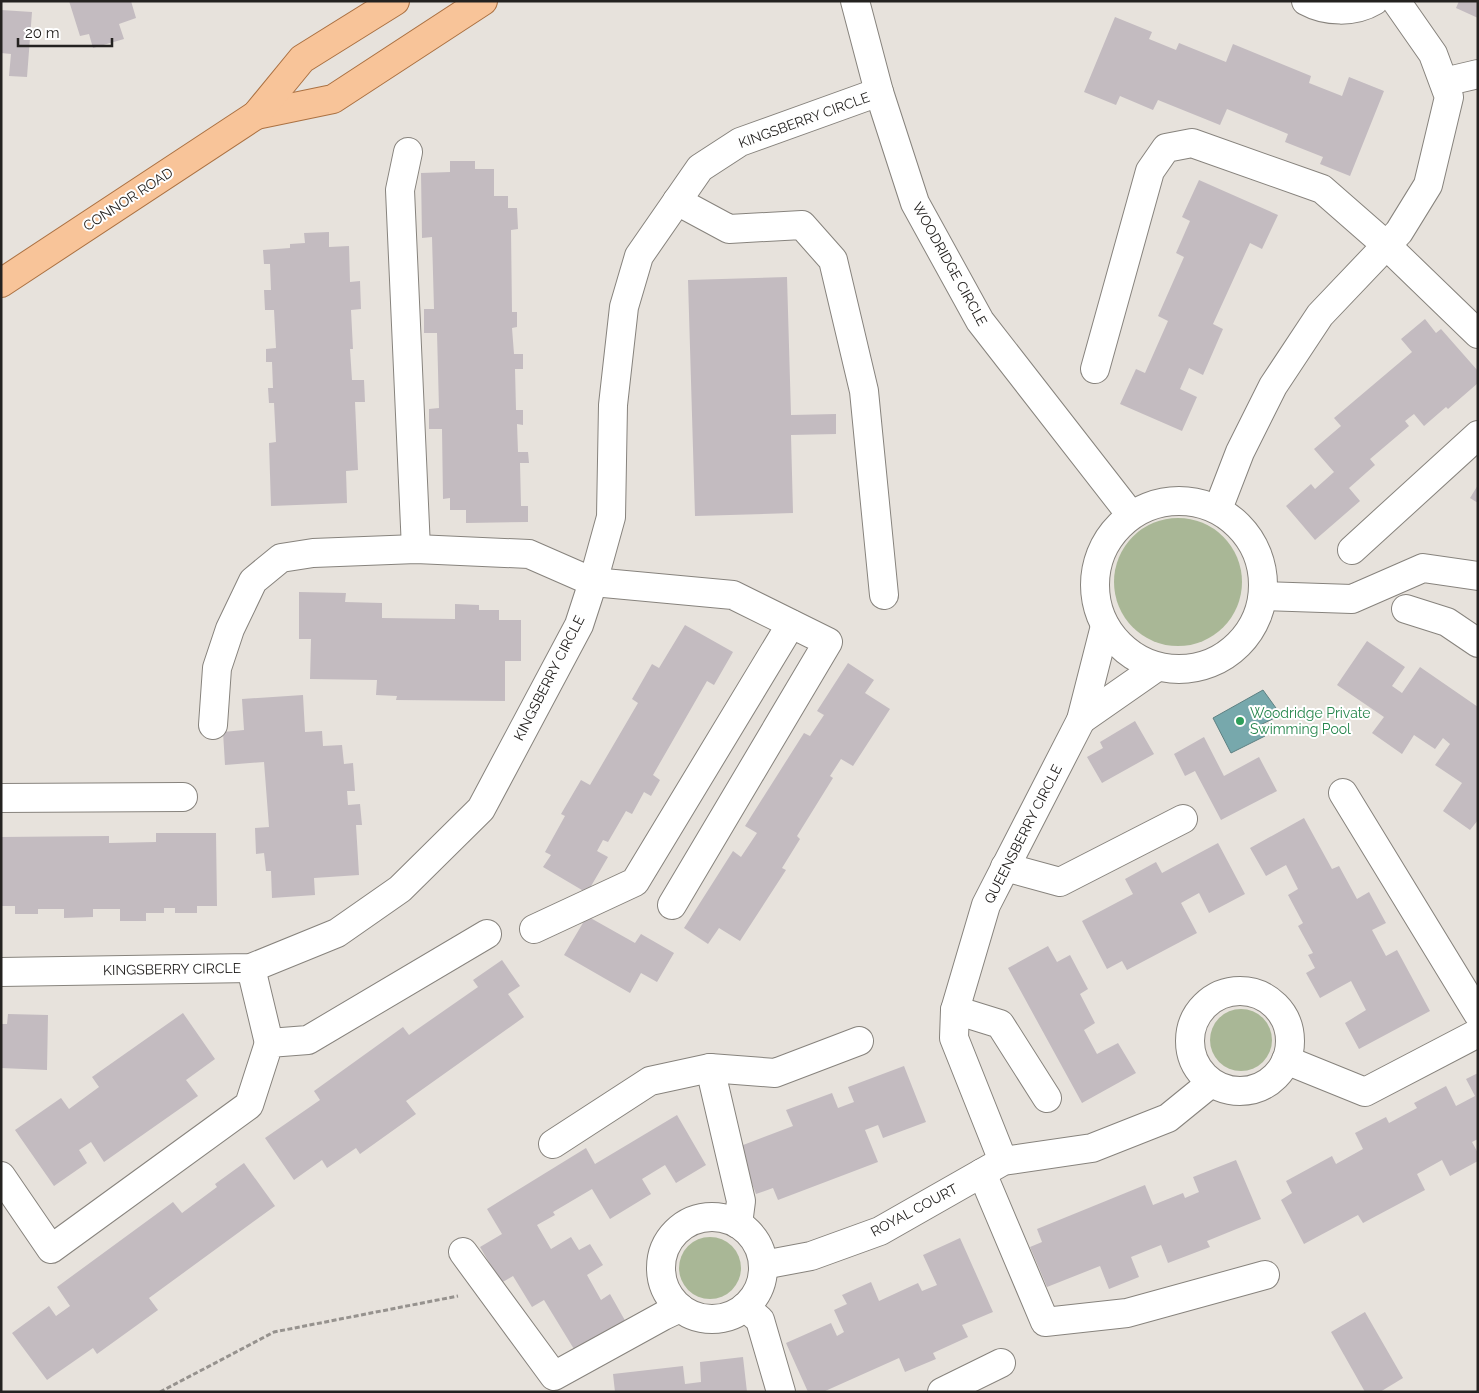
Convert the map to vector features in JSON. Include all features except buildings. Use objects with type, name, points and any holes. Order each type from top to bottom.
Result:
[{"type":"main road","name":"CONNOR ROAD","points":[[1,283],[256,115],[302,59],[395,1]]},
{"type":"main road","name":"CONNOR ROAD","points":[[256,115],[333,99],[483,1]]},
{"type":"street","name":"WOODRIDGE CIRCLE","points":[[854,1],[879,92],[915,203],[980,321],[1131,515]]},
{"type":"street","points":[[1306,1],[1317,7],[1342,10],[1367,5],[1374,1]]},
{"type":"street","points":[[1218,509],[1240,452],[1273,386],[1320,315],[1399,232],[1428,185],[1449,97],[1433,54],[1396,1]]},
{"type":"street","points":[[1444,82],[1478,74]]},
{"type":"street","name":"KINGSBERRY CIRCLE","points":[[1,972],[251,968],[337,933],[400,889],[481,809],[579,625],[593,582],[611,517],[612,405],[624,307],[639,256],[700,168],[740,142],[879,92]]},
{"type":"street","points":[[1095,369],[1150,171],[1166,148],[1192,143],[1322,189],[1386,245],[1478,334]]},
{"type":"street","points":[[408,152],[400,190],[416,549]]},
{"type":"street","points":[[677,201],[729,229],[802,225],[833,260],[864,391],[884,595]]},
{"type":"street","points":[[1352,550],[1478,435]]},
{"type":"street","points":[[1173,500],[1197,501],[1218,509],[1239,524],[1254,546],[1262,570],[1263,596],[1254,623],[1237,646],[1214,662],[1186,669],[1158,667],[1136,658],[1118,644],[1105,626],[1096,603],[1094,578],[1104,546],[1112,532],[1131,515],[1151,504],[1173,500]]},
{"type":"street","points":[[214,725],[218,668],[230,629],[253,581],[281,558],[313,553],[416,549],[529,554],[593,582],[733,596],[828,642],[672,905]]},
{"type":"street","points":[[1263,596],[1352,599],[1423,568],[1478,576]]},
{"type":"street","points":[[1406,608],[1448,622],[1478,643]]},
{"type":"street","points":[[534,929],[635,882],[791,624]]},
{"type":"street","name":"QUEENSBERRY CIRCLE","points":[[1105,626],[1081,720],[986,905],[955,1010],[954,1038],[992,1167],[1045,1322],[1126,1313],[1265,1275]]},
{"type":"street","name":"QUEENSBERRY CIRCLE","points":[[1081,720],[1158,667]]},
{"type":"street","points":[[1343,793],[1478,1014]]},
{"type":"street","points":[[1,798],[184,797]]},
{"type":"street","points":[[1005,867],[1060,882],[1183,819]]},
{"type":"street","points":[[269,1043],[308,1040],[487,934]]},
{"type":"street","points":[[1,1176],[51,1249],[249,1105],[269,1043],[251,968]]},
{"type":"street","points":[[1241,990],[1257,993],[1271,1001],[1282,1013],[1289,1028],[1291,1044],[1286,1060],[1279,1073],[1268,1083],[1254,1090],[1240,1092],[1225,1090],[1211,1083],[1199,1072],[1192,1058],[1189,1042],[1191,1025],[1199,1010],[1210,999],[1225,992],[1241,990]]},
{"type":"street","points":[[955,1010],[1000,1024],[1047,1098]]},
{"type":"street","points":[[1286,1060],[1365,1092],[1478,1033]]},
{"type":"street","points":[[553,1144],[650,1081],[710,1068],[775,1073],[859,1041]]},
{"type":"street","points":[[710,1068],[741,1201],[738,1224]]},
{"type":"street","points":[[992,1167],[1092,1148],[1168,1118],[1211,1083]]},
{"type":"street","name":"ROYAL COURT","points":[[763,1265],[811,1256],[880,1231],[992,1167]]},
{"type":"street","points":[[705,1217],[722,1218],[738,1224],[750,1234],[759,1249],[763,1265],[761,1280],[755,1295],[745,1307],[730,1316],[713,1320],[695,1317],[680,1308],[668,1296],[662,1280],[661,1263],[665,1246],[675,1233],[688,1222],[705,1217]]},
{"type":"street","points":[[462,1252],[554,1376],[680,1308]]},
{"type":"street","points":[[745,1307],[760,1320],[781,1392]]},
{"type":"street","points":[[942,1392],[1001,1363]]},
{"type":"path","points":[[160,1392],[274,1332],[491,1290]]},
{"type":"green space","points":[[1178,518],[1191,519],[1203,523],[1223,537],[1237,557],[1241,569],[1241,595],[1237,607],[1223,627],[1203,641],[1191,645],[1178,646],[1165,645],[1153,641],[1133,627],[1119,607],[1115,595],[1114,582],[1115,569],[1119,557],[1133,537],[1153,523],[1165,519]]},
{"type":"green space","points":[[1241,1009],[1258,1014],[1263,1018],[1267,1023],[1272,1040],[1267,1057],[1263,1062],[1258,1066],[1241,1071],[1224,1066],[1219,1062],[1215,1057],[1210,1040],[1215,1023],[1219,1018],[1224,1014]]},
{"type":"green space","points":[[710,1237],[727,1242],[732,1246],[736,1251],[741,1268],[736,1285],[732,1290],[727,1294],[710,1299],[693,1294],[688,1290],[684,1285],[679,1268],[684,1251],[688,1246],[693,1242]]},
{"type":"water","name":"Woodridge Private Swimming Pool","points":[[1263,690],[1281,715],[1260,725],[1265,736],[1231,753],[1213,718]]},
{"type":"place","name":"Woodridge Private Swimming Pool","points":[[1240,721]]}]
